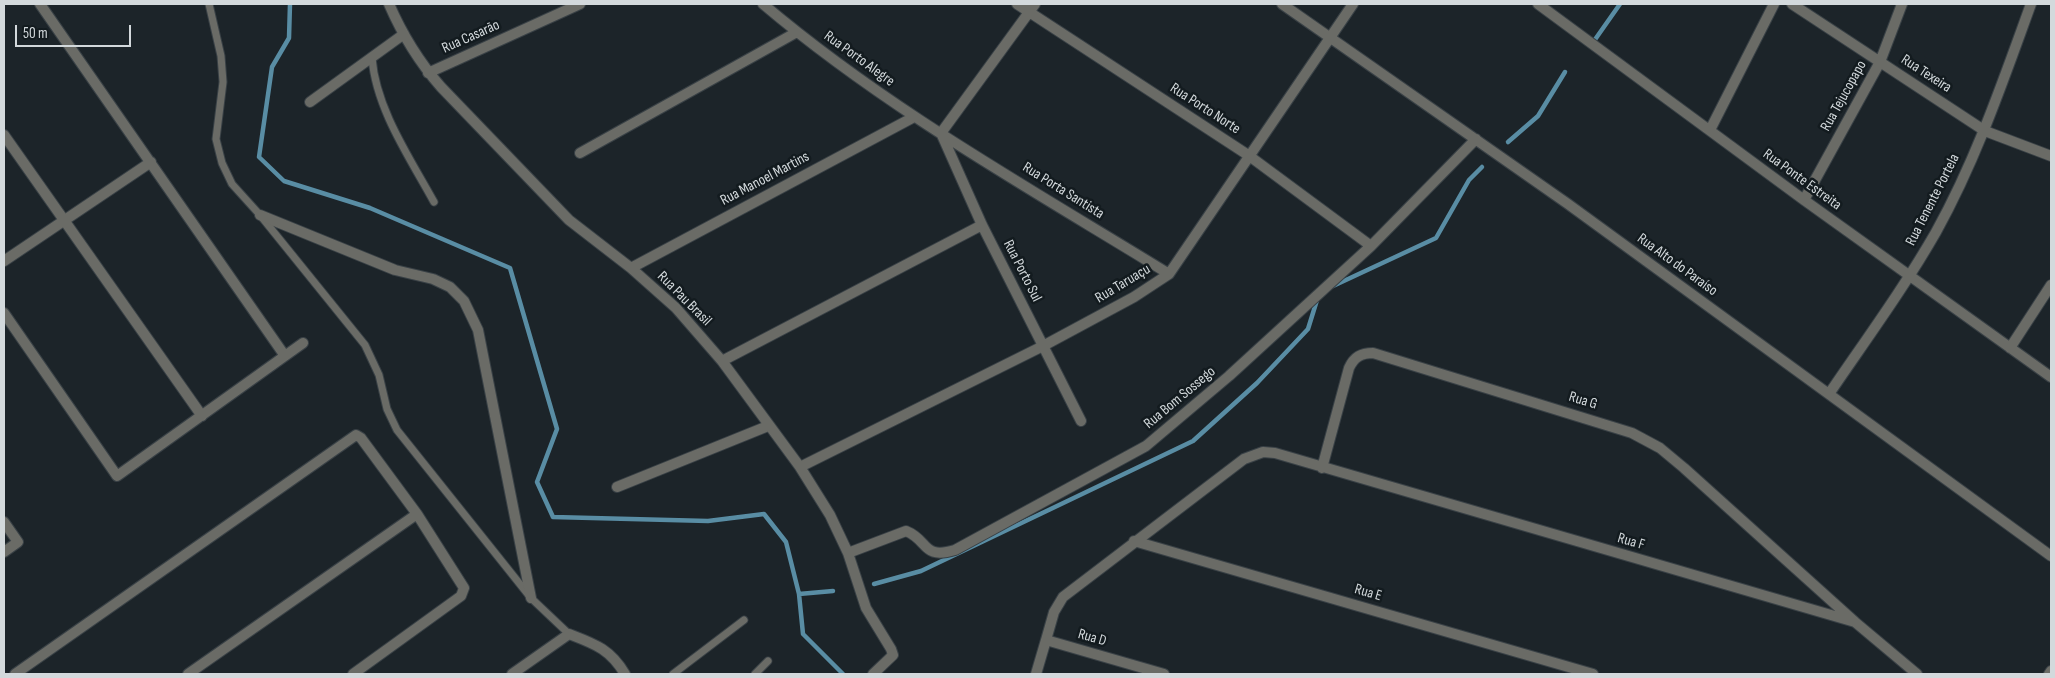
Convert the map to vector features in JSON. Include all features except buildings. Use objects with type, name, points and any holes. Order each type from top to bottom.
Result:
[{"type":"street","points":[[40,4],[285,356]]},
{"type":"street","name":"Rua Pau Brasil","points":[[389,4],[404,34],[428,73],[569,220],[631,268],[676,308],[722,361],[800,467],[830,516],[848,553],[866,608],[891,649],[893,655],[873,674]]},
{"type":"street","name":"Rua Casarão","points":[[428,73],[580,4]]},
{"type":"street","name":"Rua Porto Alegre","points":[[763,4],[797,32],[914,117],[941,133]]},
{"type":"street","name":"Rua Porto Norte","points":[[1018,4],[1032,8],[1248,155],[1371,246]]},
{"type":"street","name":"Rua Alto do Paraíso","points":[[1282,4],[1568,204],[2051,556]]},
{"type":"street","name":"Rua Taruaçu","points":[[800,467],[1043,346],[1134,297],[1169,274],[1248,155],[1353,4]]},
{"type":"street","name":"Rua Ponte Estreita","points":[[1538,4],[1804,200],[2051,377]]},
{"type":"street","points":[[1710,130],[1774,4]]},
{"type":"street","name":"Rua Texeira","points":[[1792,4],[1985,131],[2051,156]]},
{"type":"street","name":"Rua Tejucopapo","points":[[1804,200],[1880,62],[1902,4]]},
{"type":"street","name":"Rua Tenente Portela","points":[[1829,394],[1909,276],[1936,230],[1985,131],[2031,4]]},
{"type":"street","points":[[941,133],[1032,8]]},
{"type":"street","points":[[580,153],[797,32]]},
{"type":"street","points":[[310,102],[404,34]]},
{"type":"street","name":"Rua Manoel Martins","points":[[631,268],[914,117]]},
{"type":"street","name":"Rua Porto Sul","points":[[941,133],[982,225],[1081,421]]},
{"type":"street","name":"Rua Porta Santista","points":[[941,133],[1169,274]]},
{"type":"street","points":[[4,135],[62,221],[202,416]]},
{"type":"street","name":"Rua Bom Sossego","points":[[848,553],[906,531],[931,552],[941,554],[955,550],[1128,458],[1146,446],[1229,376],[1371,246],[1476,139]]},
{"type":"street","points":[[4,261],[151,162]]},
{"type":"street","points":[[260,215],[395,270],[433,278],[450,287],[464,301],[478,330],[531,598]]},
{"type":"street","points":[[722,361],[982,225]]},
{"type":"street","points":[[2010,348],[2051,285]]},
{"type":"street","points":[[4,313],[117,476],[303,343]]},
{"type":"street","name":"Rua G","points":[[1322,468],[1349,368],[1354,358],[1363,353],[1373,353],[1594,420],[1647,440],[1684,468],[1855,622]]},
{"type":"street","points":[[617,487],[768,426]]},
{"type":"street","points":[[15,674],[356,435],[361,438],[417,514],[464,584],[464,592],[353,674]]},
{"type":"street","points":[[1036,674],[1054,612],[1063,597],[1134,541],[1253,454],[1263,452],[1275,453],[1322,468]]},
{"type":"street","name":"Rua F","points":[[1322,468],[1855,622],[1917,674]]},
{"type":"street","points":[[188,674],[417,514]]},
{"type":"street","points":[[4,522],[18,542],[4,552]]},
{"type":"street","name":"Rua E","points":[[1134,541],[1593,674]]},
{"type":"street","points":[[512,674],[569,634],[598,645],[611,655],[625,674]]},
{"type":"street","name":"Rua D","points":[[1046,640],[1164,674]]},
{"type":"lane","points":[[209,4],[221,56],[223,82],[216,139],[218,152],[232,184],[260,215],[365,345],[379,375],[387,409],[396,430],[531,598],[569,634]]},
{"type":"lane","points":[[372,58],[374,78],[388,116],[434,202]]},
{"type":"lane","points":[[673,674],[744,620]]},
{"type":"lane","points":[[755,674],[768,661]]},
{"type":"waterway","points":[[290,4],[289,38],[272,67],[259,157],[284,181],[370,208],[510,268],[557,429],[537,482],[553,517],[708,521],[764,514],[786,542],[799,594],[803,634],[843,674]]},
{"type":"waterway","points":[[1594,41],[1620,4]]},
{"type":"waterway","points":[[1508,142],[1538,116],[1565,72]]},
{"type":"waterway","points":[[1333,286],[1436,238],[1469,180],[1482,167]]},
{"type":"waterway","points":[[874,584],[921,571],[1193,441],[1257,383],[1308,329],[1317,300]]},
{"type":"waterway","points":[[799,594],[833,591]]}]
